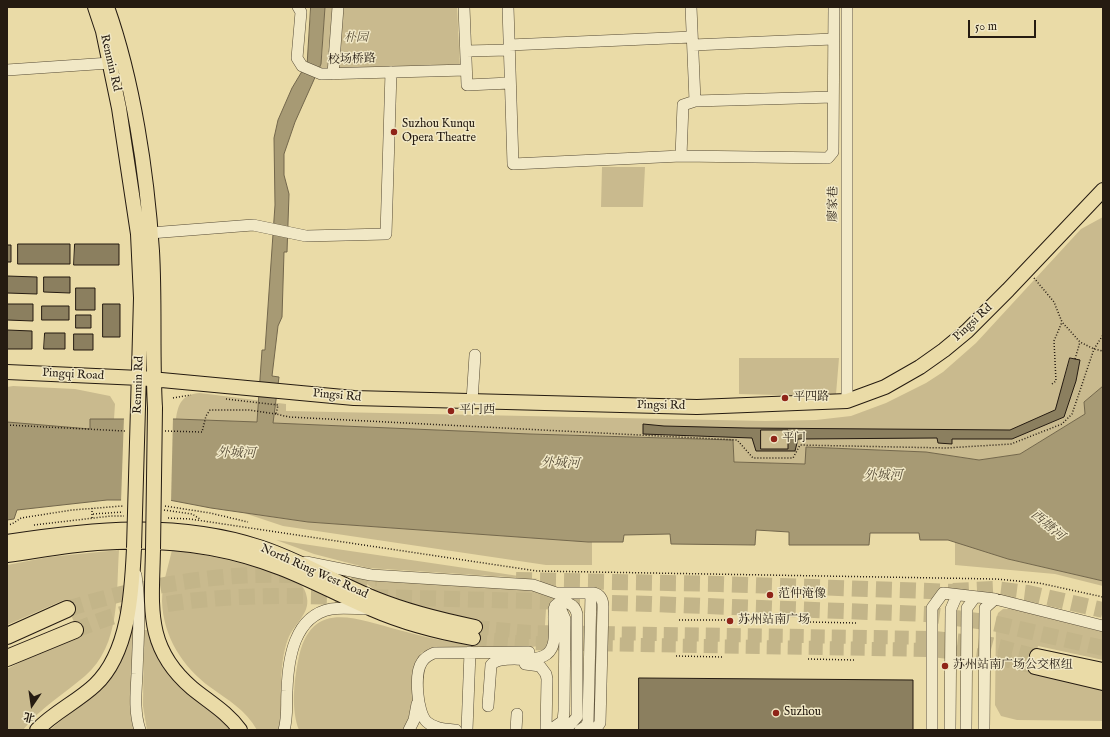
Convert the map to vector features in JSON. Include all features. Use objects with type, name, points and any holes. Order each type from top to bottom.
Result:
[{"type":"highway","points":[[7,636],[68,609]]},
{"type":"highway","points":[[7,658],[75,630]]},
{"type":"main road","name":"Renmin Rd","points":[[95,7],[110,63],[128,158],[138,234],[147,379],[155,408],[152,549],[153,622],[163,654],[182,679],[221,709],[240,730]]},
{"type":"main road","name":"Renmin Rd","points":[[38,730],[47,721],[95,686],[113,663],[120,648],[126,619],[134,551],[131,514],[138,407],[147,379],[150,233],[147,197],[132,105],[123,61],[106,7]]},
{"type":"main road","name":"Pingsi Rd","points":[[147,379],[354,398],[697,406],[847,401],[885,387],[920,367],[967,331],[1103,190]]},
{"type":"main road","name":"Pingqi Road","points":[[7,372],[147,379]]},
{"type":"main road","name":"North Ring West Road","points":[[7,542],[97,530],[154,529],[177,531],[228,540],[258,547],[289,558],[375,599],[474,633],[421,626],[372,609],[306,578],[255,559],[177,543],[96,543],[7,555]]},
{"type":"main road","points":[[1103,670],[1036,661],[1103,683]]},
{"type":"street","name":"校场桥路","points":[[298,7],[301,12],[297,58],[302,66],[321,74],[466,70]]},
{"type":"street","points":[[333,74],[338,7]]},
{"type":"street","points":[[464,7],[467,85],[510,83]]},
{"type":"street","points":[[508,7],[513,164],[681,156],[828,158],[834,152],[834,7]]},
{"type":"street","points":[[691,7],[695,102]]},
{"type":"street","name":"廖家巷","points":[[847,7],[847,401]]},
{"type":"street","points":[[466,51],[692,41],[833,39]]},
{"type":"street","points":[[7,70],[110,63]]},
{"type":"street","points":[[150,233],[253,225],[306,236],[386,234],[391,72]]},
{"type":"street","points":[[681,156],[683,105],[695,102],[833,97]]},
{"type":"street","points":[[472,401],[475,355]]},
{"type":"street","points":[[134,551],[139,595],[136,715],[140,730]]},
{"type":"street","points":[[289,558],[359,573],[533,585],[555,602],[565,619],[563,718],[559,726],[547,730],[547,679],[546,674],[540,666],[522,664],[498,666],[493,671],[490,706],[491,665],[498,660],[539,658],[551,650],[553,644],[555,602]]},
{"type":"street","points":[[555,602],[591,593],[601,596],[603,607],[600,723],[595,730]]},
{"type":"street","points":[[580,730],[586,726],[588,722],[591,593]]},
{"type":"street","points":[[932,730],[932,608],[943,593],[995,599],[1103,626]]},
{"type":"street","points":[[950,730],[951,608],[958,595]]},
{"type":"street","points":[[966,730],[967,608],[974,597]]},
{"type":"street","points":[[984,730],[985,608],[995,599]]},
{"type":"street","points":[[409,730],[414,720],[418,698],[420,663],[426,656],[434,652],[529,652],[540,650],[543,648],[548,639],[555,602]]},
{"type":"street","points":[[551,730],[570,725],[575,721],[577,714],[577,614],[573,605],[555,602]]},
{"type":"street","points":[[284,730],[289,666],[292,647],[299,633],[308,621],[331,609],[372,609]]},
{"type":"street","points":[[467,730],[470,652]]},
{"type":"street","points":[[418,698],[421,714],[428,723],[440,728],[456,730]]},
{"type":"street","points":[[287,705],[294,730]]},
{"type":"street","points":[[516,714],[516,730]]},
{"type":"path","points":[[1026,271],[1043,286],[1054,302],[1062,322],[1080,342],[1094,349],[1103,351]]},
{"type":"path","points":[[1052,384],[1056,381],[1057,369],[1054,341],[1062,322]]},
{"type":"path","points":[[224,398],[278,405],[276,414],[289,417],[737,440],[753,458],[794,458],[800,445],[946,448],[1011,444],[1062,424],[1072,414],[1094,349],[1103,335]]},
{"type":"path","points":[[1076,359],[1080,342]]},
{"type":"path","points":[[173,398],[194,395]]},
{"type":"path","points":[[92,508],[92,518]]},
{"type":"path","points":[[153,508],[192,514],[202,521]]},
{"type":"path","points":[[192,514],[193,510]]},
{"type":"path","points":[[92,514],[131,514]]},
{"type":"path","points":[[29,526],[131,514]]},
{"type":"path","points":[[167,518],[202,521],[537,571],[996,578],[1039,583],[1103,597]]},
{"type":"path","points":[[678,620],[726,620]]},
{"type":"path","points":[[810,622],[857,623]]},
{"type":"path","points":[[676,656],[724,657]]},
{"type":"path","points":[[808,659],[855,660]]},
{"type":"green space","name":"朴园","points":[[325,7],[457,7],[460,67],[319,71],[322,56]]},
{"type":"green space","points":[[602,167],[645,167],[643,207],[601,207]]},
{"type":"green space","points":[[1103,217],[1103,386],[1084,402],[1085,414],[1020,454],[979,460],[926,452],[806,447],[806,464],[734,462],[733,440],[530,434],[176,419],[178,408],[182,400],[189,395],[200,393],[286,404],[286,411],[765,421],[816,420],[851,416],[886,403],[926,383],[943,372],[976,343],[1081,229]]},
{"type":"green space","points":[[739,358],[839,358],[836,394],[817,396],[739,394]]},
{"type":"green space","points":[[7,387],[75,389],[110,396],[115,404],[114,419],[91,419],[90,429],[7,422]]},
{"type":"green space","points":[[244,513],[308,522],[592,542],[592,565],[546,565],[283,526]]},
{"type":"green space","points":[[276,540],[539,579],[368,568],[314,554]]},
{"type":"green space","points":[[955,541],[1008,559],[1103,581],[1103,586],[1055,574],[955,565]]},
{"type":"green space","points":[[119,550],[116,601],[111,634],[97,663],[85,676],[37,715],[23,730],[7,730],[7,669],[50,647],[80,635],[64,600],[7,625],[7,565],[49,557]]},
{"type":"green space","points":[[172,550],[253,566],[292,579],[299,583],[303,588],[307,598],[306,609],[290,634],[283,660],[281,684],[281,730],[257,730],[242,711],[200,679],[176,650],[166,627],[162,601],[164,582]]},
{"type":"green space","points":[[366,579],[527,588],[547,594],[544,640],[538,646],[526,648],[443,647],[428,649],[421,653],[416,664],[415,696],[405,730],[299,730],[296,722],[294,705],[294,687],[298,661],[304,641],[313,628],[324,620],[337,617],[351,618],[408,633],[457,643],[477,645],[482,621],[404,602],[376,590],[367,584]]},
{"type":"green space","points":[[1003,609],[1012,609],[1103,632],[1103,660],[1038,646],[1032,672],[1103,689],[1103,721],[1017,720],[1001,716],[995,705],[996,620],[998,613]]},
{"type":"green space","points":[[130,628],[134,628],[135,730],[50,730],[90,698],[111,677],[119,664]]},
{"type":"green space","points":[[144,630],[149,630],[154,648],[162,663],[171,675],[233,730],[147,730],[143,706]]},
{"type":"water","points":[[311,7],[325,7],[321,64],[295,122],[284,154],[284,175],[289,194],[287,252],[284,252],[282,317],[278,326],[272,376],[279,377],[273,423],[530,434],[733,440],[734,462],[805,464],[806,447],[926,452],[979,460],[1020,454],[1085,414],[1084,402],[1103,386],[1103,581],[1008,559],[948,540],[920,540],[919,533],[870,533],[869,545],[789,545],[789,532],[756,530],[755,545],[671,544],[670,534],[624,535],[623,542],[588,542],[308,522],[211,508],[169,500],[107,500],[17,510],[14,519],[7,520],[7,422],[90,429],[90,419],[176,419],[257,422],[262,350],[265,350],[275,205],[274,138],[278,120],[292,88],[307,63]]},
{"type":"pier","points":[[124,417],[173,417],[171,503],[121,502]]},
{"type":"building","points":[[18,244],[70,244],[70,264],[18,264]]},
{"type":"building","points":[[75,244],[119,244],[119,265],[74,265]]},
{"type":"building","points":[[7,245],[11,245],[11,262],[7,262]]},
{"type":"building","points":[[7,276],[37,277],[37,294],[7,293]]},
{"type":"building","points":[[44,277],[70,277],[70,293],[44,292]]},
{"type":"building","points":[[76,288],[95,288],[95,310],[76,310]]},
{"type":"building","points":[[7,304],[33,304],[33,321],[7,320]]},
{"type":"building","points":[[103,304],[120,304],[120,337],[103,337]]},
{"type":"building","points":[[42,306],[69,306],[69,320],[42,320]]},
{"type":"building","points":[[76,315],[91,315],[91,328],[76,328]]},
{"type":"building","points":[[7,330],[32,331],[32,349],[7,349]]},
{"type":"building","points":[[45,333],[65,333],[65,349],[44,349]]},
{"type":"building","points":[[74,334],[93,334],[93,350],[74,350]]},
{"type":"building","points":[[1070,358],[1080,360],[1076,381],[1064,417],[1012,439],[952,439],[952,444],[938,443],[937,438],[798,439],[795,451],[756,451],[752,438],[643,434],[643,424],[746,428],[1010,430],[1055,410]]},
{"type":"building","name":"平门","points":[[761,430],[788,430],[788,449],[761,449]]},
{"type":"building","name":"Suzhou","points":[[639,678],[913,680],[913,730],[639,730]]},
{"type":"tunnel","points":[[67,609],[112,596],[159,586],[205,579],[252,575],[377,578]]},
{"type":"tunnel","points":[[516,580],[720,584],[958,592]]},
{"type":"tunnel","points":[[953,591],[995,589],[1028,593],[1103,610]]},
{"type":"tunnel","points":[[75,630],[118,615],[174,603],[232,597],[349,597]]},
{"type":"tunnel","points":[[372,597],[651,604],[926,614],[993,623],[1103,648]]},
{"type":"tunnel","points":[[475,627],[529,632],[934,638],[991,644],[1037,656]]},
{"type":"tunnel","points":[[473,638],[527,643],[932,650],[991,657],[1035,667]]},
{"type":"place","name":"Suzhou Kunqu Opera Theatre","points":[[394,132]]},
{"type":"place","name":"平四路","points":[[785,398]]},
{"type":"place","name":"平门西","points":[[451,411]]},
{"type":"place","name":"平门","points":[[774,439]]},
{"type":"place","name":"范仲淹像","points":[[770,595]]},
{"type":"place","name":"苏州站南广场","points":[[730,621]]},
{"type":"place","name":"苏州站南广场公交枢纽","points":[[945,666]]},
{"type":"place","name":"Suzhou","points":[[776,713]]},
{"type":"water label","name":"外城河","points":[[236,454]]},
{"type":"water label","name":"外城河","points":[[560,464]]},
{"type":"water label","name":"外城河","points":[[883,476]]},
{"type":"water label","name":"西塘河","points":[[1047,526]]}]
